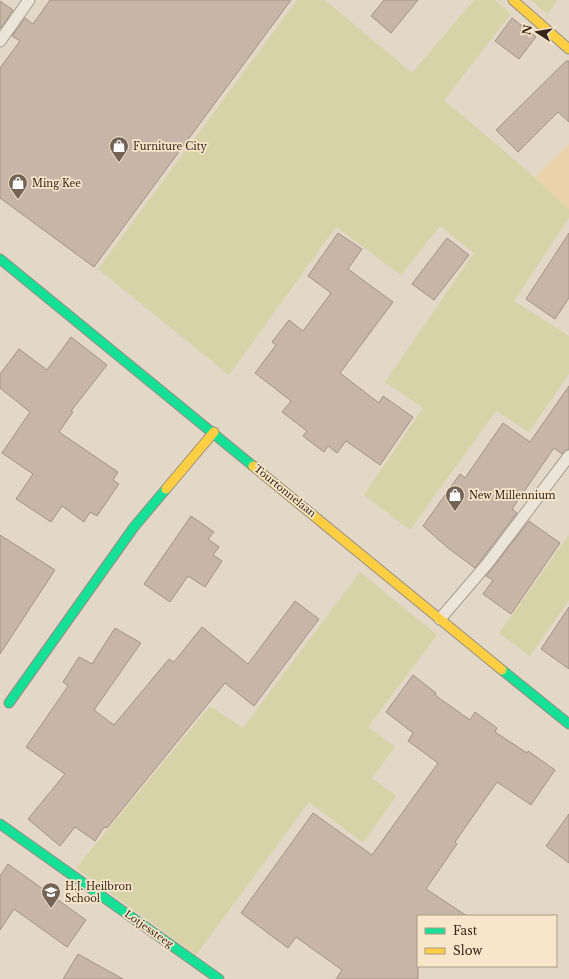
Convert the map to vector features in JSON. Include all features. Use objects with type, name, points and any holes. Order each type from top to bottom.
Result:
[{"type":"street","points":[[513,0],[569,49]]},
{"type":"street","name":"Tourtonnelaan","points":[[0,259],[214,432],[569,724]]},
{"type":"street","points":[[9,703],[134,527],[214,432]]},
{"type":"street","name":"Lotjessteeg","points":[[0,824],[219,979]]},
{"type":"lane","points":[[0,41],[29,0]]},
{"type":"lane","points":[[440,619],[488,562],[569,456]]},
{"type":"shaded area","points":[[297,0],[325,0],[412,73],[474,0],[495,0],[511,14],[444,100],[530,173],[569,209],[569,218],[514,301],[569,336],[569,374],[529,432],[496,411],[410,530],[364,495],[423,408],[385,382],[474,253],[440,226],[401,275],[336,227],[229,375],[98,269]]},
{"type":"shaded area","points":[[531,0],[558,0],[547,14]]},
{"type":"shaded area","points":[[569,535],[569,600],[530,656],[499,633]]},
{"type":"shaded area","points":[[360,572],[437,635],[368,727],[395,747],[372,778],[396,796],[363,843],[309,802],[196,955],[76,868],[210,706],[243,728]]},
{"type":"sand","points":[[569,144],[569,209],[535,177]]},
{"type":"building","points":[[50,0],[291,0],[94,267],[0,198],[0,68],[20,41],[12,36],[25,18],[33,24]]},
{"type":"building","points":[[384,0],[418,0],[391,33],[371,16]]},
{"type":"building","points":[[0,1],[13,10],[1,28],[0,27]]},
{"type":"building","points":[[512,18],[536,37],[519,59],[495,41]]},
{"type":"building","points":[[566,61],[569,61],[569,122],[558,112],[518,152],[496,130]]},
{"type":"building","points":[[338,233],[362,249],[348,269],[393,302],[340,373],[379,403],[383,396],[413,417],[380,465],[346,441],[337,453],[328,446],[324,452],[303,436],[307,431],[282,412],[291,401],[255,373],[276,345],[272,342],[289,320],[303,331],[331,293],[308,276]]},
{"type":"building","points":[[569,233],[569,298],[555,319],[526,299]]},
{"type":"building","points":[[447,238],[469,255],[434,300],[412,284]]},
{"type":"building","points":[[71,337],[107,365],[71,411],[73,412],[59,432],[118,472],[113,480],[119,484],[97,516],[90,512],[84,522],[62,506],[51,522],[16,499],[33,474],[2,453],[30,412],[0,388],[0,374],[19,349],[47,370]]},
{"type":"building","points":[[569,386],[569,449],[562,454],[554,448],[512,509],[517,513],[475,568],[448,548],[423,526],[460,474],[465,478],[503,423],[530,442]]},
{"type":"building","points":[[191,516],[214,532],[208,539],[219,547],[213,555],[222,561],[205,587],[188,576],[170,602],[144,584]]},
{"type":"building","points":[[529,521],[560,543],[511,614],[483,594],[493,580],[486,576]]},
{"type":"building","points":[[0,535],[55,570],[0,654]]},
{"type":"building","points":[[295,601],[319,619],[254,706],[225,683],[107,828],[104,827],[95,841],[75,827],[60,846],[28,819],[65,774],[26,747],[68,686],[63,682],[79,657],[92,664],[115,628],[141,643],[94,710],[114,725],[169,659],[174,662],[202,627],[248,664]]},
{"type":"building","points":[[569,607],[569,669],[541,649]]},
{"type":"building","points":[[413,675],[436,693],[435,695],[470,720],[475,712],[497,728],[495,732],[527,753],[528,751],[555,770],[531,805],[497,782],[455,842],[457,844],[426,889],[465,915],[417,915],[418,979],[336,979],[342,970],[296,937],[288,948],[241,913],[313,813],[372,855],[438,763],[408,741],[413,733],[386,712]]},
{"type":"building","points":[[569,814],[569,863],[546,846]]},
{"type":"building","points":[[8,864],[86,920],[67,947],[14,909],[0,930],[0,876]]},
{"type":"building","points":[[78,954],[123,979],[63,979]]},
{"type":"traffic: fast","points":[[0,259],[253,466]]},
{"type":"traffic: fast","points":[[9,703],[134,527],[166,489]]},
{"type":"traffic: fast","points":[[502,670],[569,724]]},
{"type":"traffic: fast","points":[[0,824],[219,979]]},
{"type":"traffic: slow","points":[[513,0],[569,49]]},
{"type":"traffic: slow","points":[[166,489],[214,432]]},
{"type":"traffic: slow","points":[[253,466],[502,670]]},
{"type":"place","name":"Furniture City","points":[[119,163]]},
{"type":"place","name":"Ming Kee","points":[[18,200]]},
{"type":"place","name":"New Millennium","points":[[455,512]]},
{"type":"place","name":"H.J. Heilbron School","points":[[51,909]]}]
